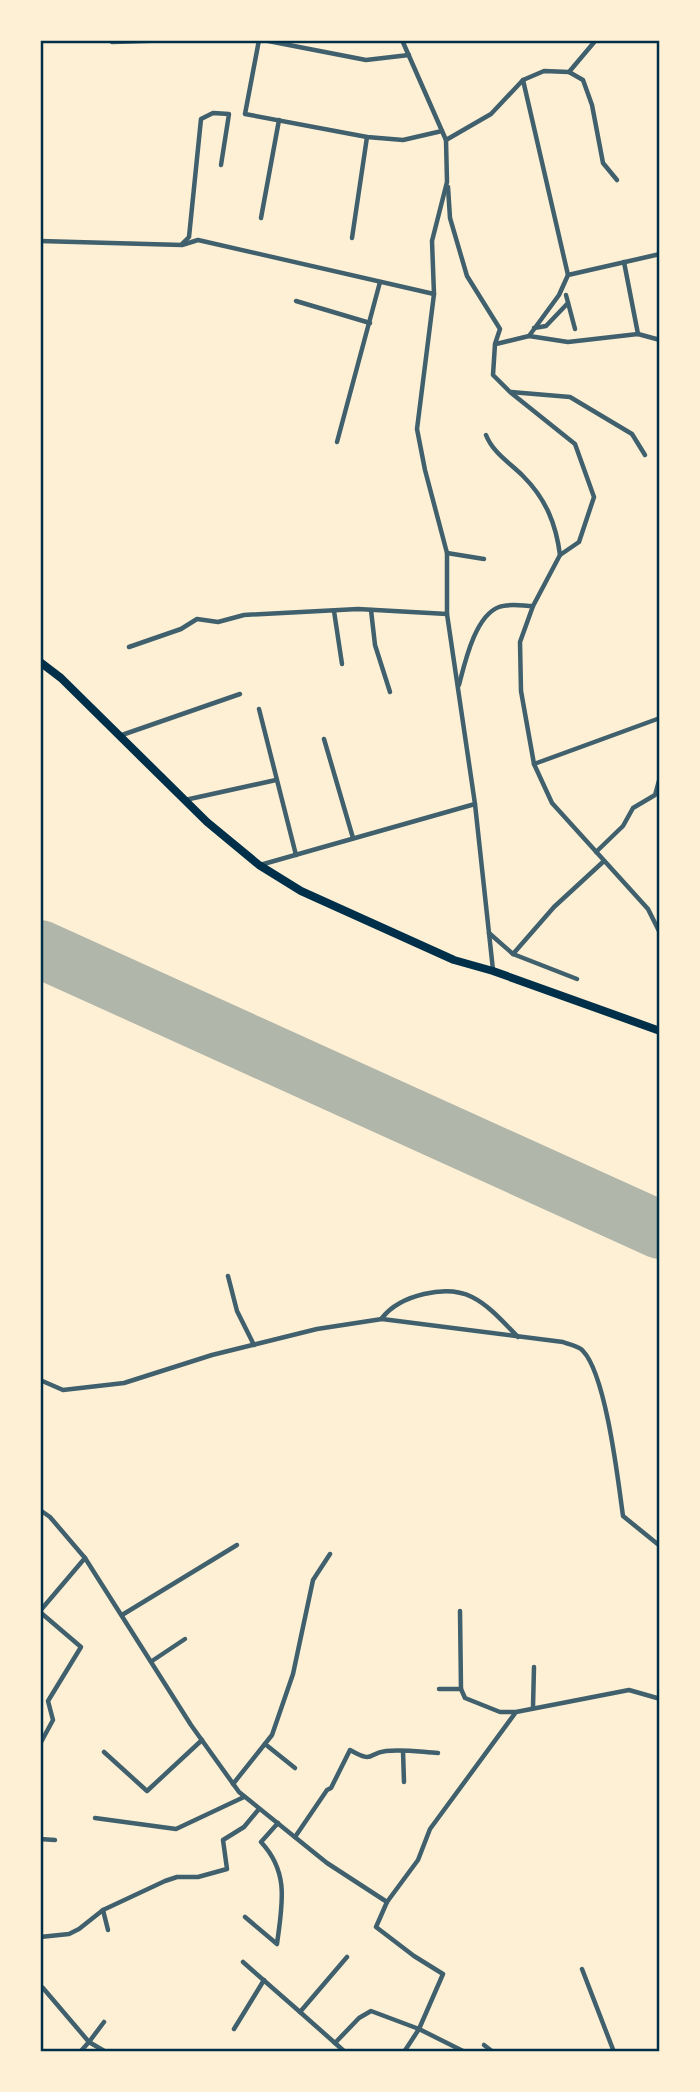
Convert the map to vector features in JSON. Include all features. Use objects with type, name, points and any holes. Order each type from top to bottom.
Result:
[{"type":"highway","points":[[40,662],[61,678],[185,801],[259,865],[313,897],[454,960],[493,971],[660,1031]]},
{"type":"street","points":[[112,42],[176,40]]},
{"type":"street","points":[[409,55],[366,60],[261,40],[245,114],[367,137],[404,140],[442,131]]},
{"type":"street","points":[[402,40],[446,140],[450,218],[467,276],[500,329],[495,344],[493,375],[575,444],[594,497],[579,542],[560,555],[533,606],[520,642],[521,691],[534,764],[552,803],[648,909],[660,933]]},
{"type":"street","points":[[569,72],[596,40]]},
{"type":"street","points":[[446,140],[491,114],[523,80],[544,71],[569,72],[583,80],[592,105],[603,163],[617,180]]},
{"type":"street","points":[[523,80],[568,275],[559,295],[528,336]]},
{"type":"street","points":[[182,245],[189,237],[201,119],[213,113],[229,114],[221,165]]},
{"type":"street","points":[[261,218],[279,120]]},
{"type":"street","points":[[352,238],[367,137]]},
{"type":"street","points":[[447,181],[432,242],[434,294],[417,429],[447,553],[447,614],[475,804],[493,971]]},
{"type":"street","points":[[40,241],[182,245],[198,240],[434,294]]},
{"type":"street","points":[[568,275],[660,254]]},
{"type":"street","points":[[624,262],[638,334]]},
{"type":"street","points":[[337,442],[380,282]]},
{"type":"street","points":[[566,295],[575,329]]},
{"type":"street","points":[[296,301],[370,323]]},
{"type":"street","points":[[534,328],[546,326],[568,303]]},
{"type":"street","points":[[495,344],[528,336],[568,342],[638,334],[660,340]]},
{"type":"street","points":[[510,392],[569,397],[632,434],[645,455]]},
{"type":"street","points":[[486,435],[490,446],[525,478],[546,504],[556,529],[560,555]]},
{"type":"street","points":[[447,553],[484,559]]},
{"type":"street","points":[[458,691],[467,650],[485,617],[498,607],[533,606]]},
{"type":"street","points":[[129,647],[181,629],[197,620],[218,622],[244,615],[371,610],[447,614]]},
{"type":"street","points":[[371,610],[375,645],[390,692]]},
{"type":"street","points":[[334,611],[342,664]]},
{"type":"street","points":[[118,736],[240,694]]},
{"type":"street","points":[[259,709],[296,855]]},
{"type":"street","points":[[534,764],[660,718]]},
{"type":"street","points":[[324,739],[353,838]]},
{"type":"street","points":[[596,852],[623,826],[633,808],[655,795],[660,777]]},
{"type":"street","points":[[185,801],[276,780]]},
{"type":"street","points":[[259,865],[475,804]]},
{"type":"street","points":[[513,954],[555,907],[604,861]]},
{"type":"street","points":[[488,932],[513,954],[577,979]]},
{"type":"street","points":[[228,1276],[237,1311],[254,1345]]},
{"type":"street","points":[[382,1319],[390,1308],[414,1296],[444,1292],[472,1297],[498,1316],[519,1338]]},
{"type":"street","points":[[40,1380],[63,1390],[124,1383],[212,1355],[317,1329],[382,1319],[564,1342],[582,1349],[595,1370],[612,1442],[623,1516],[660,1546]]},
{"type":"street","points":[[40,1510],[50,1517],[85,1558],[202,1740],[244,1797],[327,1863],[387,1902]]},
{"type":"street","points":[[122,1615],[237,1545]]},
{"type":"street","points":[[233,1784],[272,1735],[293,1674],[313,1580],[330,1554]]},
{"type":"street","points":[[40,1744],[52,1720],[48,1701],[81,1647],[40,1612],[85,1558]]},
{"type":"street","points":[[460,1611],[461,1689],[465,1698],[500,1712],[516,1712],[629,1690],[659,1697]]},
{"type":"street","points":[[152,1661],[186,1639]]},
{"type":"street","points":[[533,1707],[534,1667]]},
{"type":"street","points":[[439,1689],[461,1689]]},
{"type":"street","points":[[404,2052],[419,2029],[443,1974],[376,1927],[387,1902],[418,1860],[430,1829],[516,1712]]},
{"type":"street","points":[[104,1752],[146,1791],[202,1740]]},
{"type":"street","points":[[265,1744],[295,1768]]},
{"type":"street","points":[[295,1837],[331,1788],[350,1750],[363,1757],[373,1757],[383,1750],[438,1753]]},
{"type":"street","points":[[403,1751],[404,1782]]},
{"type":"street","points":[[95,1818],[177,1829],[244,1797]]},
{"type":"street","points":[[40,1937],[69,1934],[103,1910],[177,1877],[190,1878],[227,1869],[223,1840],[244,1827],[260,1809]]},
{"type":"street","points":[[245,1917],[276,1944],[282,1906],[281,1878],[274,1856],[261,1842],[278,1824]]},
{"type":"street","points":[[40,1839],[55,1840]]},
{"type":"street","points":[[103,1910],[108,1930]]},
{"type":"street","points":[[300,2012],[347,1957]]},
{"type":"street","points":[[243,1962],[345,2052]]},
{"type":"street","points":[[582,1969],[614,2052]]},
{"type":"street","points":[[234,2029],[264,1980]]},
{"type":"street","points":[[43,1988],[89,2042],[106,2052]]},
{"type":"street","points":[[335,2043],[359,2018],[371,2011],[419,2029],[465,2052]]},
{"type":"street","points":[[80,2052],[104,2022]]},
{"type":"street","points":[[484,2045],[494,2052]]},
{"type":"runway","points":[[40,949],[660,1230]]}]
